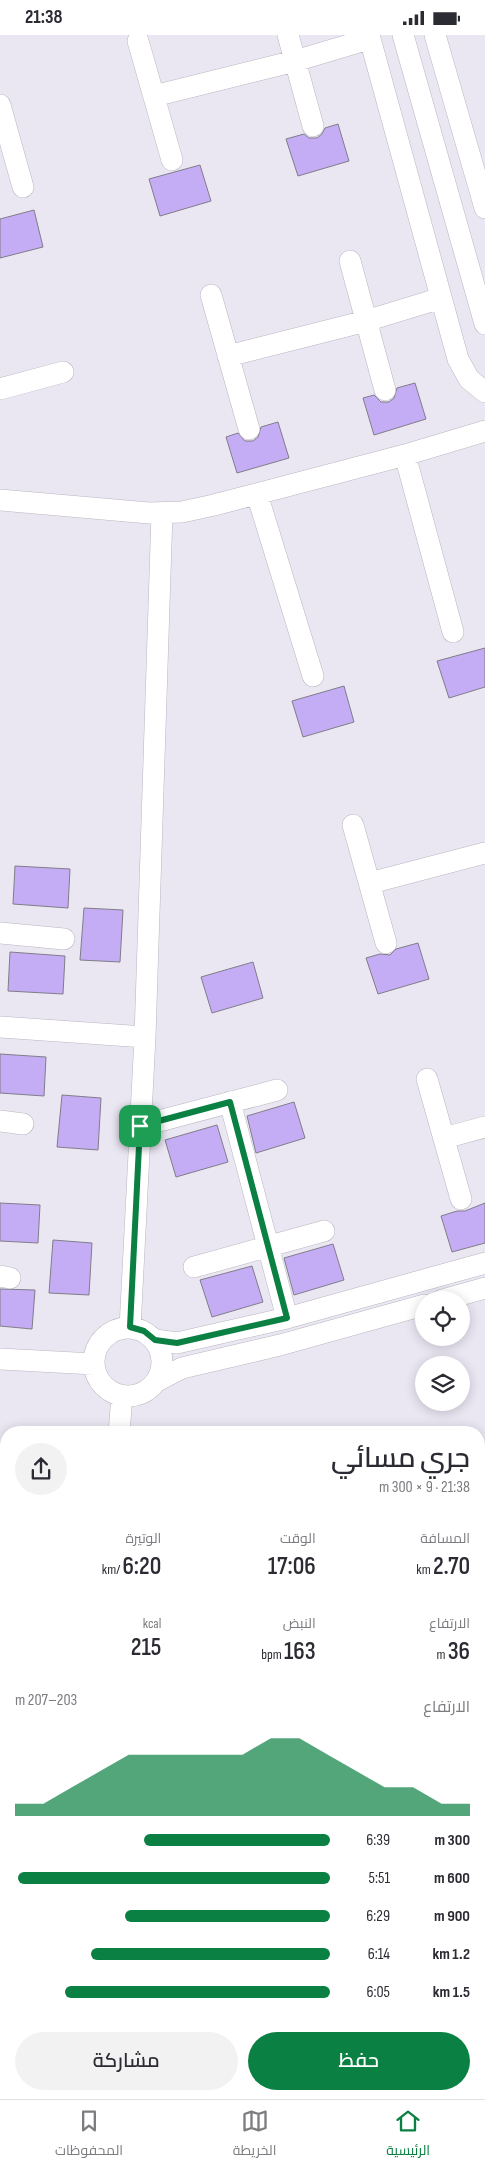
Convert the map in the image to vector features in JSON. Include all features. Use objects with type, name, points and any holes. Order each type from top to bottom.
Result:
[{"type":"street","points":[[288,35],[312,126]]},
{"type":"street","points":[[403,35],[485,323]]},
{"type":"street","points":[[435,35],[485,208]]},
{"type":"street","points":[[154,96],[295,61],[369,37],[458,359],[469,379],[485,392]]},
{"type":"street","points":[[138,41],[172,160]]},
{"type":"street","points":[[0,105],[4,134],[23,187]]},
{"type":"street","points":[[350,261],[385,390]]},
{"type":"street","points":[[211,295],[249,429]]},
{"type":"street","points":[[228,356],[366,321],[441,298]]},
{"type":"street","points":[[0,389],[63,372]]},
{"type":"street","points":[[0,499],[162,513],[182,512],[484,436]]},
{"type":"street","points":[[405,455],[453,632]]},
{"type":"street","points":[[257,494],[313,676]]},
{"type":"street","points":[[130,1327],[145,1037],[162,513]]},
{"type":"street","points":[[353,825],[386,943]]},
{"type":"street","points":[[370,883],[485,853]]},
{"type":"street","points":[[0,933],[64,939]]},
{"type":"street","points":[[0,1027],[145,1037]]},
{"type":"street","points":[[427,1079],[461,1199]]},
{"type":"street","points":[[140,1126],[277,1091]]},
{"type":"street","points":[[230,1102],[287,1318]]},
{"type":"street","points":[[0,1121],[23,1124]]},
{"type":"street","points":[[444,1138],[485,1127]]},
{"type":"street","points":[[194,1267],[324,1231]]},
{"type":"street","points":[[155,1340],[177,1343],[287,1318],[485,1263]]},
{"type":"street","points":[[470,1292],[485,1288]]},
{"type":"street","points":[[157,1381],[162,1367],[161,1353],[155,1340],[144,1331],[130,1327],[116,1330],[104,1338],[96,1350],[94,1364],[98,1379],[109,1390],[122,1396],[136,1395],[148,1390],[157,1381],[182,1368],[280,1345],[415,1308]]},
{"type":"street","points":[[0,1359],[94,1364]]},
{"type":"street","points":[[120,1426],[122,1396]]},
{"type":"building","points":[[338,124],[349,161],[298,176],[286,139],[304,134],[309,138],[317,138],[325,128]]},
{"type":"building","points":[[200,165],[211,201],[160,216],[149,179]]},
{"type":"building","points":[[34,210],[43,247],[0,258],[0,219]]},
{"type":"building","points":[[415,383],[426,419],[374,435],[363,398],[374,395],[381,402],[389,402],[394,398],[397,388]]},
{"type":"building","points":[[278,422],[289,458],[237,473],[226,437],[238,433],[245,441],[253,441],[258,437],[261,427]]},
{"type":"building","points":[[485,648],[485,687],[449,698],[437,661]]},
{"type":"building","points":[[344,686],[354,722],[303,737],[292,701]]},
{"type":"building","points":[[15,866],[70,869],[68,908],[13,904]]},
{"type":"building","points":[[84,908],[123,910],[120,962],[80,960]]},
{"type":"building","points":[[418,943],[429,979],[378,994],[366,958],[380,954],[390,955],[396,949]]},
{"type":"building","points":[[10,952],[65,956],[63,994],[8,991]]},
{"type":"building","points":[[253,962],[263,998],[212,1013],[201,977]]},
{"type":"building","points":[[0,1054],[46,1057],[44,1096],[0,1093]]},
{"type":"building","points":[[62,1095],[101,1098],[98,1150],[57,1147]]},
{"type":"building","points":[[294,1102],[305,1138],[256,1153],[247,1116]]},
{"type":"building","points":[[217,1125],[228,1162],[176,1177],[165,1140]]},
{"type":"building","points":[[0,1203],[40,1205],[38,1243],[0,1241]]},
{"type":"building","points":[[485,1203],[485,1243],[452,1252],[441,1216],[457,1211],[465,1211]]},
{"type":"building","points":[[53,1240],[92,1243],[89,1295],[49,1293]]},
{"type":"building","points":[[333,1244],[344,1280],[294,1295],[284,1258]]},
{"type":"building","points":[[252,1266],[263,1302],[212,1317],[200,1280]]},
{"type":"building","points":[[0,1289],[35,1290],[32,1329],[0,1326]]},
{"type":"route","points":[[230,1102],[287,1318],[177,1343],[155,1340],[144,1331],[130,1327],[140,1126],[230,1102]]}]
